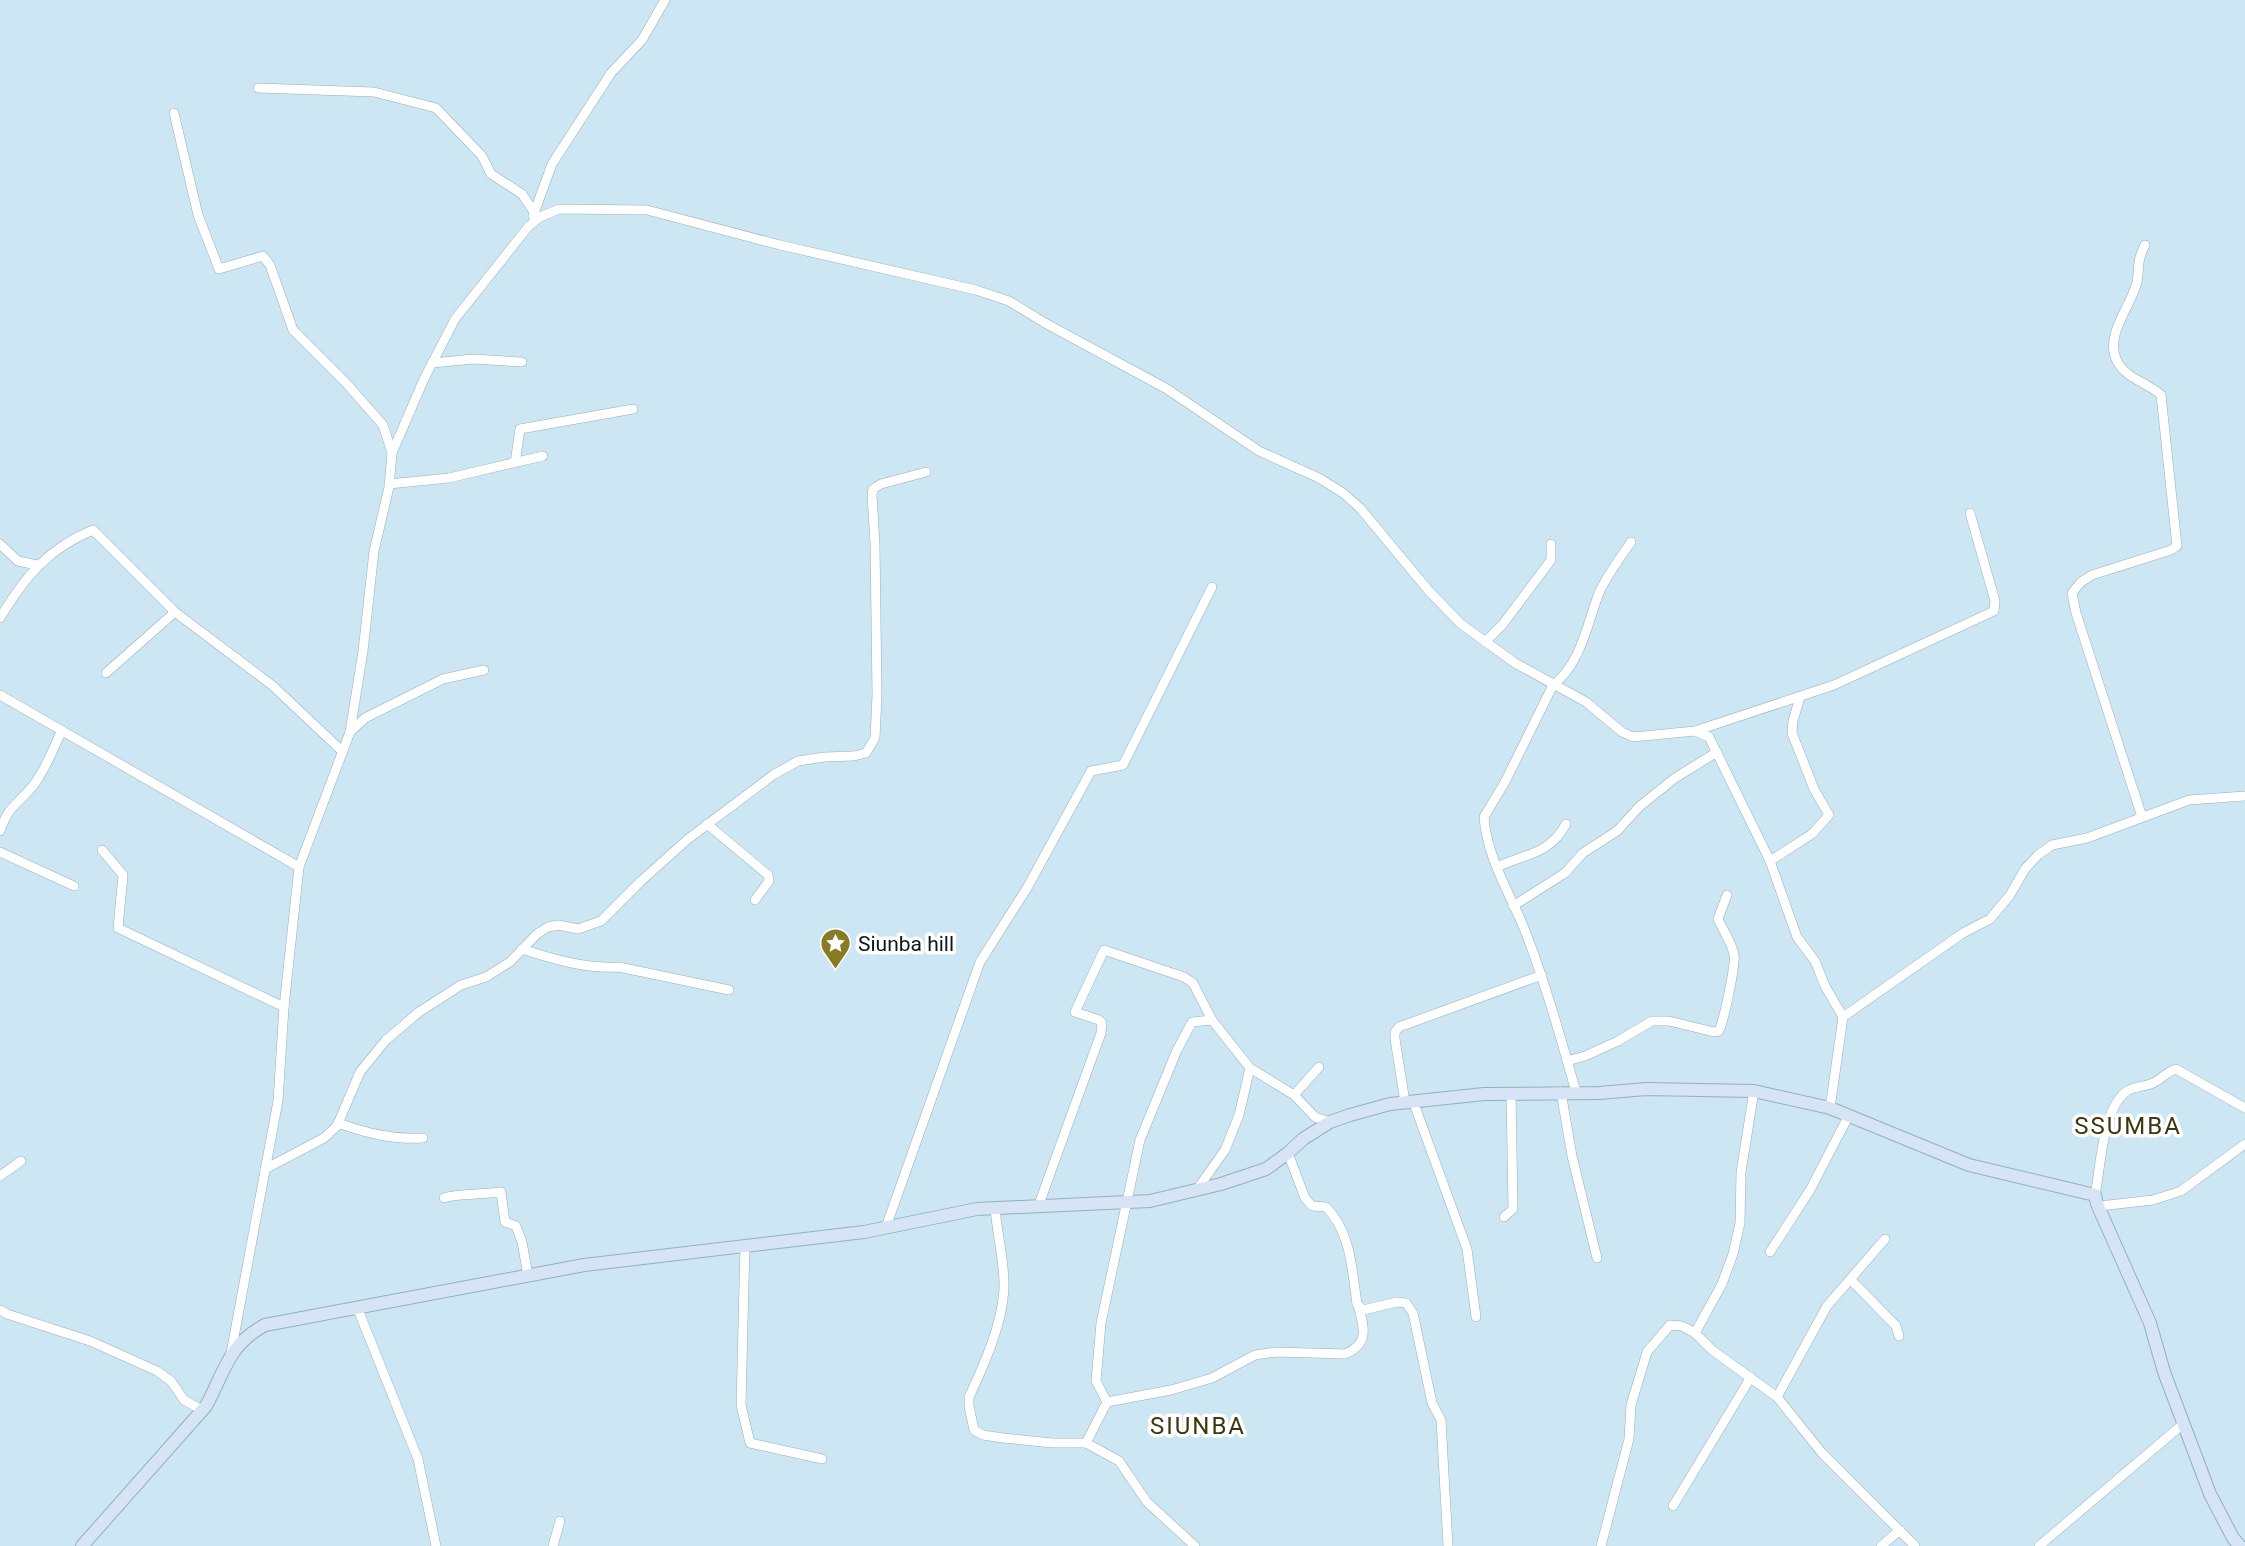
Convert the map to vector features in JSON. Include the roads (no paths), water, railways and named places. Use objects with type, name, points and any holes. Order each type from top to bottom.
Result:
[{"type":"street","points":[[528,227],[552,164],[611,73],[642,40],[665,0]]},
{"type":"street","points":[[258,89],[374,92],[436,108],[482,156],[491,174],[522,194],[534,212]]},
{"type":"street","points":[[174,113],[198,215],[219,270],[263,256],[270,265],[293,330],[383,425],[392,453]]},
{"type":"street","points":[[82,1546],[202,1410],[220,1380],[231,1353],[278,1101],[284,1007],[299,867],[350,732],[363,651],[374,551],[390,485],[392,453],[455,319],[528,227],[540,217],[559,209],[647,210],[780,245],[976,290],[1009,301],[1167,388],[1259,451],[1318,478],[1343,493],[1360,508],[1442,606],[1461,624],[1553,685],[1586,702],[1627,736],[1695,731],[1800,697],[1833,685],[1994,611],[1995,601],[1970,513]]},
{"type":"street","points":[[2142,817],[2076,613],[2072,593],[2081,582],[2092,575],[2177,546],[2161,395],[2153,387],[2128,375],[2117,362],[2114,350],[2121,317],[2137,282],[2138,259],[2145,245]]},
{"type":"street","points":[[432,363],[473,359],[522,362]]},
{"type":"street","points":[[516,463],[520,429],[633,410]]},
{"type":"street","points":[[390,485],[449,478],[543,456]]},
{"type":"street","points":[[265,1169],[324,1138],[338,1123],[360,1072],[386,1040],[419,1012],[461,985],[486,977],[502,967],[537,934],[548,928],[558,925],[578,929],[601,921],[641,881],[707,824],[773,775],[798,761],[866,753],[875,738],[877,695],[873,489],[881,484],[926,472]]},
{"type":"street","points":[[0,618],[14,593],[37,565],[78,536],[93,530],[175,612],[273,686],[343,752]]},
{"type":"street","points":[[1576,1092],[1542,975],[1497,867],[1486,833],[1485,814],[1505,782],[1553,685],[1564,676],[1586,635],[1600,592],[1631,542]]},
{"type":"street","points":[[0,544],[18,561],[37,565]]},
{"type":"street","points":[[1485,642],[1503,624],[1551,560],[1551,544]]},
{"type":"street","points":[[887,1227],[980,962],[1027,888],[1091,771],[1123,765],[1212,587]]},
{"type":"street","points":[[106,673],[175,612]]},
{"type":"street","points":[[350,732],[365,718],[443,679],[484,670]]},
{"type":"street","points":[[0,695],[299,867]]},
{"type":"street","points":[[1770,861],[1812,834],[1829,815],[1814,789],[1792,733],[1800,697]]},
{"type":"street","points":[[0,831],[7,812],[45,768],[62,730]]},
{"type":"street","points":[[1695,731],[1709,737],[1717,752],[1770,861],[1797,937],[1815,961],[1825,986],[1843,1017],[1830,1108]]},
{"type":"street","points":[[1513,906],[1565,873],[1583,853],[1617,831],[1640,806],[1675,778],[1717,752]]},
{"type":"street","points":[[1843,1017],[1963,933],[1990,919],[2010,895],[2025,869],[2052,845],[2087,838],[2189,800],[2245,796]]},
{"type":"street","points":[[707,824],[768,875],[769,881],[755,900]]},
{"type":"street","points":[[1497,867],[1549,847],[1566,824]]},
{"type":"street","points":[[102,850],[123,876],[118,928],[284,1007]]},
{"type":"street","points":[[0,852],[74,887]]},
{"type":"street","points":[[1567,1061],[1618,1041],[1652,1021],[1669,1021],[1719,1031],[1725,1017],[1735,962],[1734,952],[1718,919],[1727,895]]},
{"type":"street","points":[[522,949],[550,958],[605,968],[619,967],[729,990]]},
{"type":"street","points":[[1038,1207],[1101,1032],[1102,1023],[1099,1020],[1075,1012],[1104,950],[1184,977],[1193,984],[1212,1020],[1250,1068],[1294,1095],[1315,1117],[1330,1122]]},
{"type":"street","points":[[1476,1317],[1467,1248],[1409,1102],[1395,1032],[1399,1027],[1542,975]]},
{"type":"street","points":[[1107,1402],[1096,1381],[1101,1323],[1140,1140],[1177,1050],[1192,1022],[1212,1020]]},
{"type":"street","points":[[1294,1095],[1319,1067]]},
{"type":"street","points":[[1198,1188],[1224,1150],[1239,1115],[1250,1068]]},
{"type":"street","points":[[2238,1545],[2210,1494],[2164,1372],[2150,1323],[2098,1200],[2105,1127],[2124,1093],[2130,1089],[2153,1083],[2168,1071],[2176,1069],[2245,1108]]},
{"type":"street","points":[[231,1353],[241,1341],[265,1325],[584,1265],[864,1233],[970,1210],[1158,1199],[1221,1184],[1266,1169],[1303,1139],[1330,1122],[1390,1104],[1409,1102],[1511,1093],[1599,1093],[1646,1088],[1754,1091],[1830,1108],[1969,1165],[2098,1200],[2153,1200],[2180,1191],[2245,1144]]},
{"type":"street","points":[[1695,1333],[1722,1284],[1733,1254],[1740,1223],[1741,1172],[1754,1091]]},
{"type":"street","points":[[1561,1092],[1572,1156],[1597,1258]]},
{"type":"street","points":[[1504,1217],[1513,1209],[1511,1093]]},
{"type":"street","points":[[1770,1252],[1810,1190],[1849,1115]]},
{"type":"street","points":[[338,1123],[369,1135],[422,1138]]},
{"type":"street","points":[[1107,1402],[1171,1390],[1212,1378],[1255,1355],[1276,1352],[1345,1354],[1355,1350],[1363,1338],[1364,1325],[1350,1254],[1336,1218],[1326,1207],[1312,1206],[1305,1198],[1288,1153]]},
{"type":"street","points":[[0,1176],[21,1161]]},
{"type":"street","points":[[444,1198],[450,1195],[472,1196],[501,1192],[505,1222],[516,1226],[528,1275]]},
{"type":"street","points":[[995,1208],[1004,1287],[1002,1308],[970,1397],[970,1416],[974,1430],[983,1435],[1003,1438],[1086,1443],[1119,1461],[1147,1502],[1195,1546]]},
{"type":"street","points":[[1777,1397],[1827,1306],[1885,1239]]},
{"type":"street","points":[[745,1245],[741,1405],[750,1443],[821,1459]]},
{"type":"street","points":[[1851,1280],[1896,1325],[1899,1336]]},
{"type":"street","points":[[1358,1305],[1363,1310],[1397,1302],[1406,1303],[1413,1313],[1432,1403],[1441,1420],[1448,1546]]},
{"type":"street","points":[[358,1307],[418,1460],[436,1546]]},
{"type":"street","points":[[0,1310],[90,1341],[157,1371],[171,1381],[184,1400],[202,1410]]},
{"type":"street","points":[[1601,1546],[1629,1439],[1631,1405],[1647,1352],[1670,1325],[1682,1326],[1695,1333],[1712,1350],[1777,1397],[1822,1453],[1915,1546]]},
{"type":"street","points":[[1673,1507],[1751,1377]]},
{"type":"street","points":[[1086,1443],[1107,1402]]},
{"type":"street","points":[[2039,1546],[2183,1424]]},
{"type":"street","points":[[553,1546],[560,1521]]},
{"type":"street","points":[[1881,1546],[1900,1530]]},
{"type":"place","name":"Siunba hill","points":[[835,971]]},
{"type":"district","name":"SSUMBA","points":[[2128,1126]]},
{"type":"district","name":"SIUNBA","points":[[1198,1426]]}]
